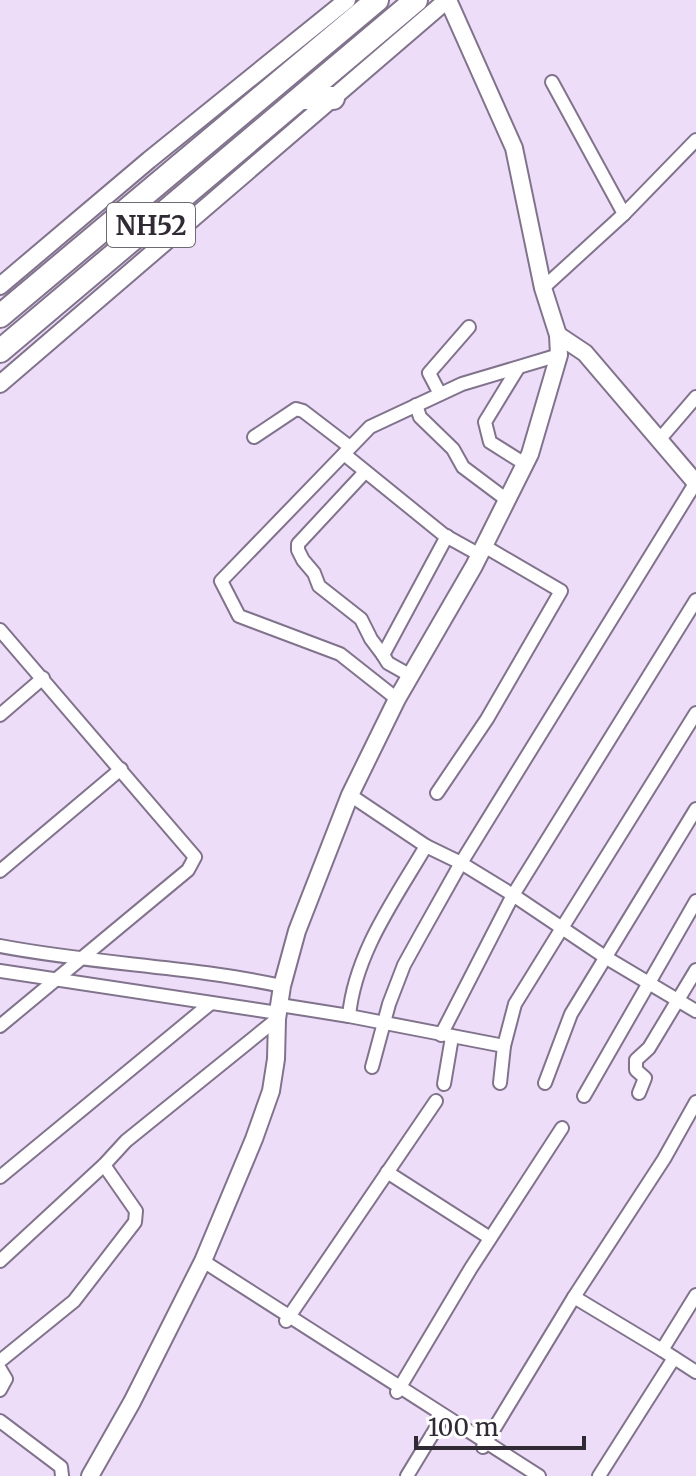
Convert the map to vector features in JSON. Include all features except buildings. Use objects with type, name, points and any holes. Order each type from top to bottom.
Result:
[{"type":"highway","name":"NH52","points":[[0,316],[241,113],[285,63],[377,0]]},
{"type":"highway","name":"NH52","points":[[0,351],[413,3]]},
{"type":"highway","points":[[301,98],[333,98]]},
{"type":"street","points":[[0,286],[149,160],[285,63],[347,0]]},
{"type":"street","points":[[0,384],[447,0],[514,148],[543,288],[558,335],[559,355],[525,464],[482,551],[397,699],[350,795],[297,931],[282,986],[271,1091],[254,1139],[203,1261],[132,1402],[90,1476]]},
{"type":"street","points":[[552,82],[624,214]]},
{"type":"street","points":[[543,288],[624,214],[696,140]]},
{"type":"street","points":[[440,394],[429,373],[469,327]]},
{"type":"street","points":[[372,1067],[383,1021],[404,965],[461,863],[696,482],[585,353],[558,335]]},
{"type":"street","points":[[397,699],[340,654],[239,616],[221,581],[370,427],[462,384],[559,355]]},
{"type":"street","points":[[518,368],[485,422],[490,442],[525,464]]},
{"type":"street","points":[[659,440],[696,397]]},
{"type":"street","points":[[416,405],[420,417],[453,449],[463,467],[507,500]]},
{"type":"street","points":[[254,437],[296,409],[303,411],[365,472],[447,536],[561,591],[487,719],[437,793]]},
{"type":"street","points":[[365,472],[298,544],[298,550],[319,586],[361,619],[388,663],[411,676]]},
{"type":"street","points":[[383,655],[447,536]]},
{"type":"street","points":[[444,1084],[446,1036],[513,895],[696,600]]},
{"type":"street","points":[[0,630],[195,857],[188,870],[0,1026]]},
{"type":"street","points":[[0,715],[43,678]]},
{"type":"street","points":[[500,1083],[504,1046],[515,1004],[696,713]]},
{"type":"street","points":[[0,871],[121,769]]},
{"type":"street","points":[[350,795],[426,846],[461,863],[605,957],[696,1011]]},
{"type":"street","points":[[545,1083],[571,1014],[696,809]]},
{"type":"street","points":[[349,1016],[367,950],[426,846]]},
{"type":"street","points":[[584,1096],[696,901]]},
{"type":"street","points":[[0,946],[79,959],[232,975],[282,986]]},
{"type":"street","points":[[639,1093],[645,1078],[636,1070],[636,1060],[649,1048],[696,970]]},
{"type":"street","points":[[0,971],[278,1012],[383,1021],[504,1046]]},
{"type":"street","points":[[0,1177],[211,1003]]},
{"type":"street","points":[[0,1261],[126,1141],[278,1012]]},
{"type":"street","points":[[288,1318],[436,1101]]},
{"type":"street","points":[[485,1445],[574,1297],[664,1159],[696,1102]]},
{"type":"street","points":[[398,1389],[490,1238],[562,1128]]},
{"type":"street","points":[[0,1361],[74,1301],[135,1222],[136,1211],[104,1165]]},
{"type":"street","points":[[387,1172],[490,1238]]},
{"type":"street","points":[[203,1261],[529,1476]]},
{"type":"street","points":[[662,1350],[696,1295]]},
{"type":"street","points":[[574,1297],[696,1372]]},
{"type":"street","points":[[599,1476],[674,1358]]},
{"type":"street","points":[[0,1369],[6,1379],[0,1390]]},
{"type":"street","points":[[398,1389],[441,1420],[539,1476]]},
{"type":"street","points":[[407,1476],[441,1420]]},
{"type":"street","points":[[0,1421],[61,1467],[62,1476]]}]
